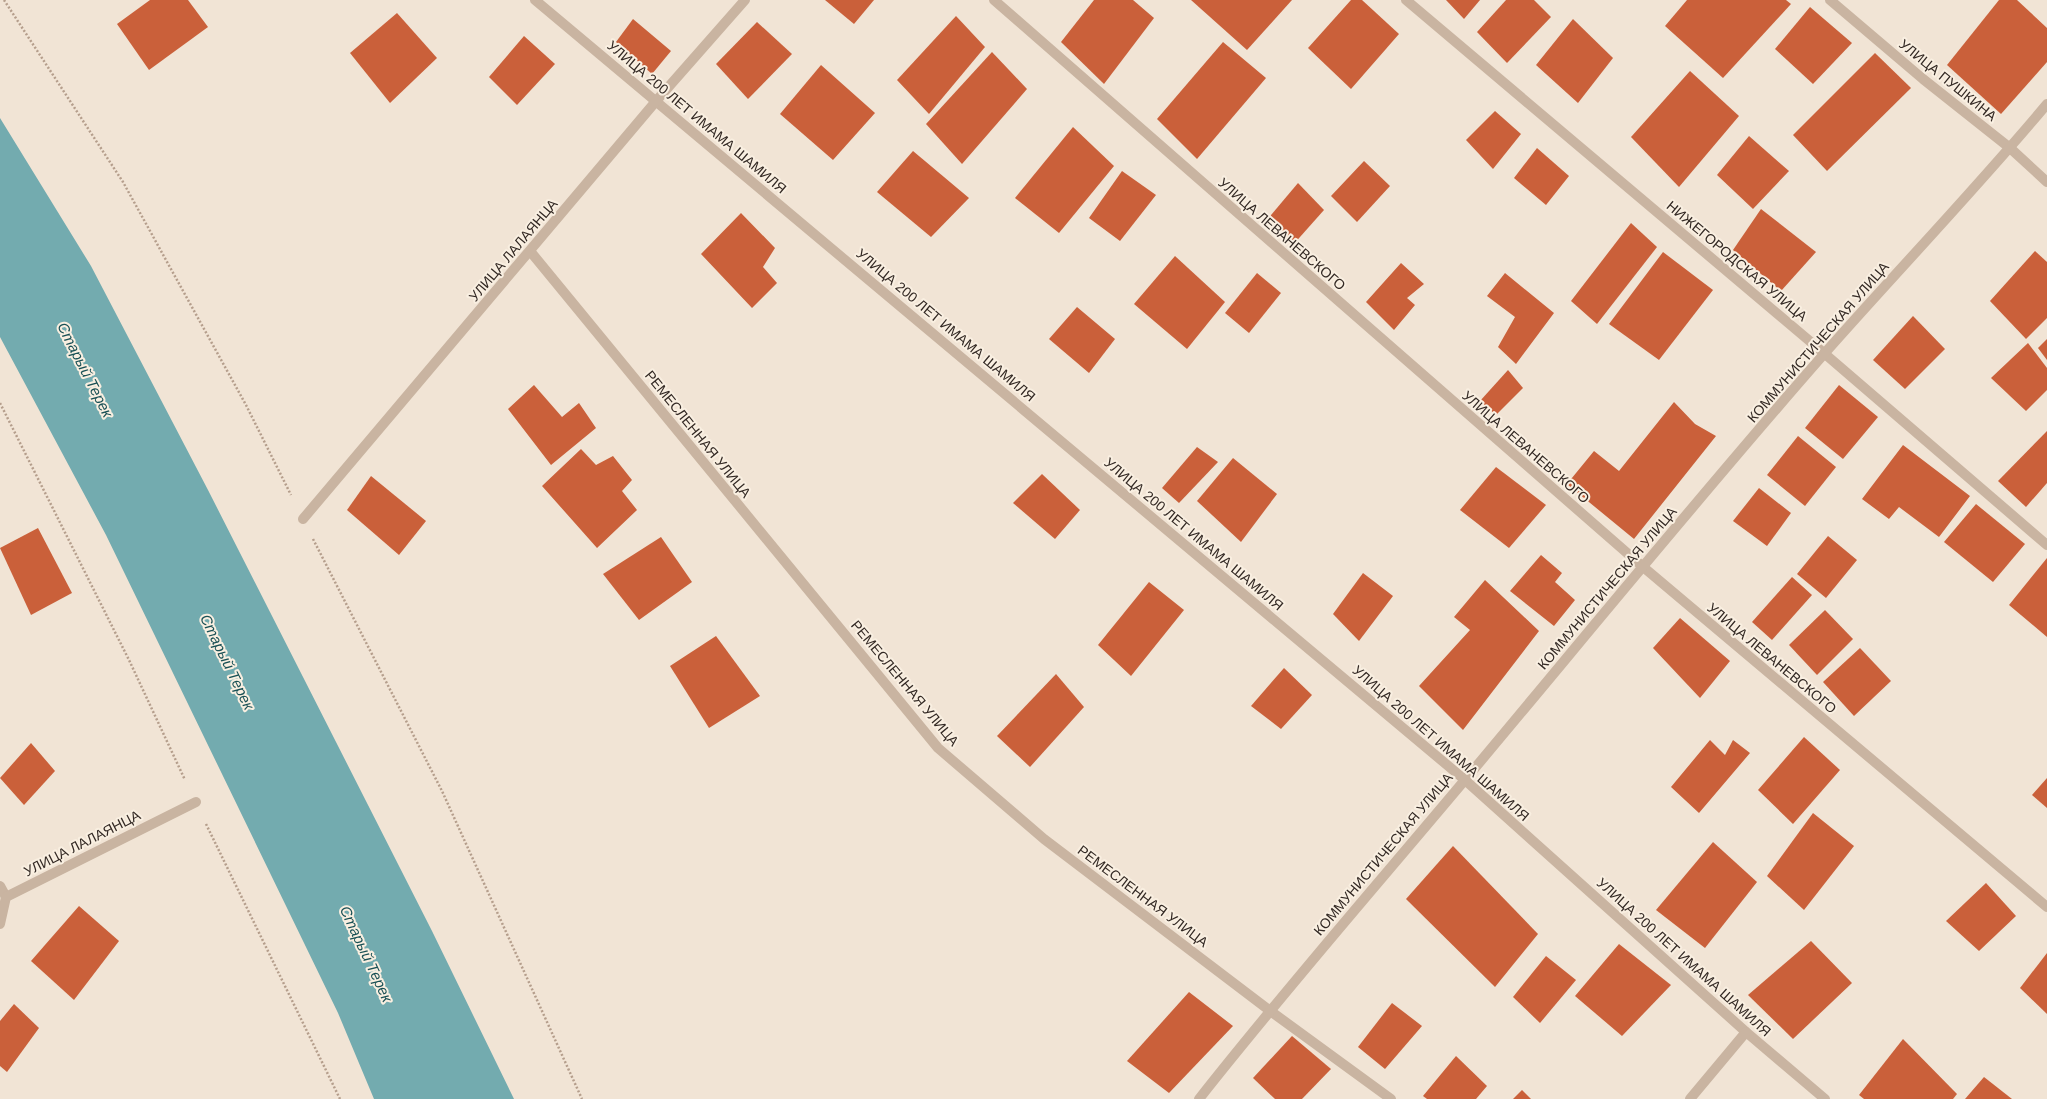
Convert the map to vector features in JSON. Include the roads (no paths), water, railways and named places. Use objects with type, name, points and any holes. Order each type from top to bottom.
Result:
[{"type":"street","name":"УЛИЦА 200 ЛЕТ ИМАМА ШАМИЛЯ","points":[[535,0],[657,100],[1465,780],[1746,1032],[1825,1099]]},
{"type":"street","name":"УЛИЦА ЛАЛАЯНЦА","points":[[303,519],[657,100],[745,0]]},
{"type":"street","name":"УЛИЦА ЛЕВАНЕВСКОГО","points":[[994,0],[1642,566],[2047,907]]},
{"type":"street","name":"НИЖЕГОРОДСКАЯ УЛИЦА","points":[[1406,0],[1825,354],[2047,545]]},
{"type":"street","name":"УЛИЦА ПУШКИНА","points":[[1830,0],[1923,79],[2010,148],[2047,182]]},
{"type":"street","name":"КОММУНИСТИЧЕСКАЯ УЛИЦА","points":[[1199,1099],[1269,1010],[1465,780],[1642,566],[1825,354],[2010,148],[2047,104]]},
{"type":"street","name":"РЕМЕСЛЕННАЯ УЛИЦА","points":[[530,251],[938,748],[1044,839],[1269,1010],[1391,1099]]},
{"type":"street","name":"УЛИЦА ЛАЛАЯНЦА","points":[[6,897],[196,802]]},
{"type":"street","points":[[0,886],[6,897],[0,924]]},
{"type":"street","points":[[1690,1099],[1746,1032]]},
{"type":"water","name":"Старый Терек","points":[[0,118],[91,266],[208,490],[432,931],[514,1099],[374,1099],[338,1013],[106,535],[0,337]]}]
